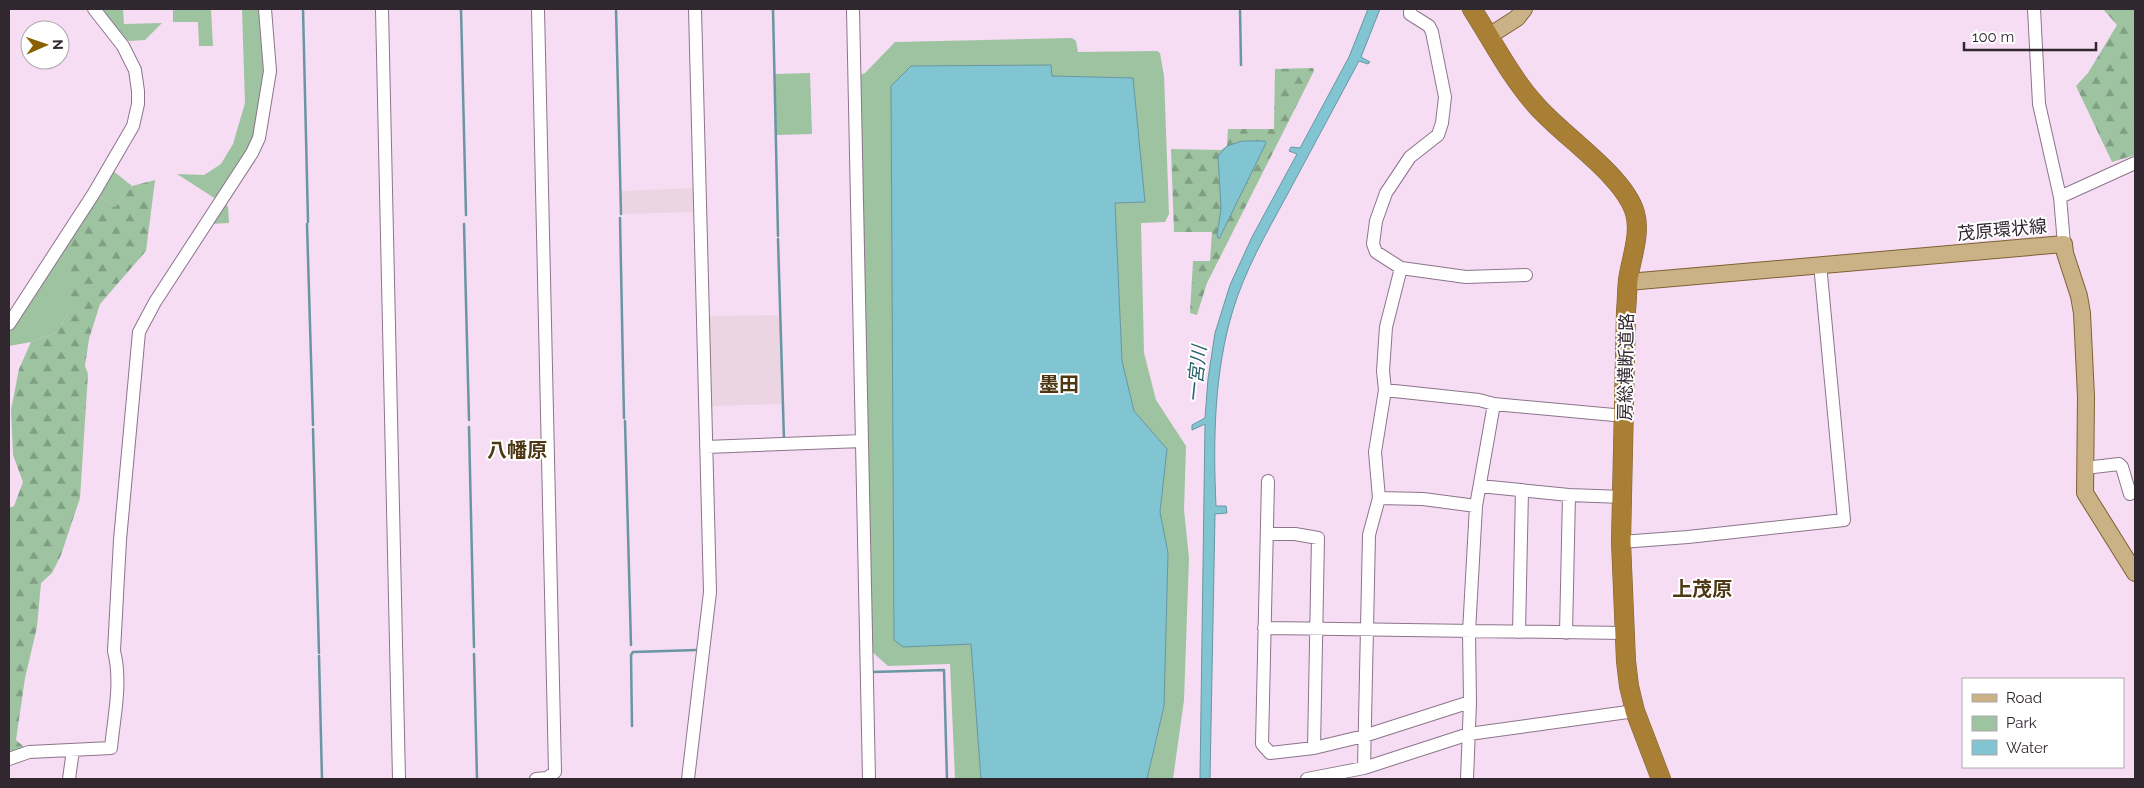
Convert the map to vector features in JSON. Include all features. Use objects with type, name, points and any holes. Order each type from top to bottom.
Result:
[{"type":"highway","name":"房総横断道路","points":[[1472,9],[1533,102],[1550,120],[1604,168],[1634,211],[1636,234],[1628,282],[1621,542],[1624,634],[1629,686],[1635,711],[1661,779]]},
{"type":"main road","points":[[1489,36],[1517,18],[1524,9]]},
{"type":"main road","name":"茂原環状線","points":[[1628,282],[2064,244],[2082,313],[2086,396],[2086,498],[2135,574]]},
{"type":"street","points":[[9,324],[94,193],[133,126],[138,104],[135,70],[123,46],[94,9]]},
{"type":"street","points":[[9,759],[29,752],[110,748],[118,682],[118,668],[114,651],[120,540],[140,332],[155,302],[252,153],[259,138],[270,71],[265,9]]},
{"type":"street","points":[[382,9],[400,779]]},
{"type":"street","points":[[536,779],[546,778],[556,772],[538,9]]},
{"type":"street","points":[[688,779],[710,592],[695,9]]},
{"type":"street","points":[[853,9],[869,779]]},
{"type":"street","points":[[1410,9],[1410,14],[1429,26],[1432,32],[1445,97],[1438,135],[1410,157],[1386,193],[1376,221],[1373,244],[1376,252],[1402,268],[1466,277],[1526,275]]},
{"type":"street","points":[[2034,9],[2039,104],[2060,197],[2064,244]]},
{"type":"street","points":[[2060,197],[2135,163]]},
{"type":"street","points":[[1621,542],[1688,537],[1844,520],[1820,264]]},
{"type":"street","points":[[1364,768],[1369,535],[1379,498],[1375,452],[1385,390],[1383,371],[1386,327],[1402,268]]},
{"type":"street","points":[[1385,390],[1479,400],[1494,404],[1625,416]]},
{"type":"street","points":[[1467,779],[1470,702],[1469,632],[1476,506],[1494,404]]},
{"type":"street","points":[[706,447],[862,441]]},
{"type":"street","points":[[2085,468],[2119,464],[2122,467],[2130,494]]},
{"type":"street","points":[[1268,482],[1262,744],[1270,754],[1314,748],[1364,736],[1470,702]]},
{"type":"street","points":[[1480,486],[1569,495],[1623,497]]},
{"type":"street","points":[[1519,632],[1522,490]]},
{"type":"street","points":[[1566,634],[1569,495]]},
{"type":"street","points":[[1379,498],[1423,499],[1476,506]]},
{"type":"street","points":[[1267,534],[1295,534],[1318,538],[1314,748]]},
{"type":"street","points":[[1264,628],[1624,634]]},
{"type":"street","points":[[1307,779],[1364,768],[1469,734],[1635,711]]},
{"type":"street","points":[[68,779],[73,750]]},
{"type":"shaded area","points":[[694,188],[695,212],[621,214],[620,191]]},
{"type":"shaded area","points":[[780,315],[782,404],[708,406],[706,316]]},
{"type":"green space","points":[[103,9],[123,9],[124,24],[162,23],[145,40],[129,41],[118,33]]},
{"type":"green space","points":[[173,9],[211,9],[213,46],[199,46],[198,22],[173,22]]},
{"type":"green space","points":[[242,9],[263,9],[268,72],[255,139],[219,201],[177,174],[204,175],[221,164],[233,144],[245,103]]},
{"type":"green space","points":[[2103,9],[2135,9],[2135,155],[2112,162],[2076,86],[2088,73],[2117,25]]},
{"type":"green space","points":[[1072,38],[1076,41],[1078,52],[1157,51],[1160,53],[1164,76],[1169,214],[1165,222],[1141,223],[1144,353],[1156,400],[1186,446],[1184,510],[1189,558],[1184,700],[1173,779],[955,779],[950,664],[888,666],[869,649],[857,76],[865,73],[895,42]]},
{"type":"green space","points":[[1313,68],[1314,71],[1207,283],[1197,315],[1190,313],[1193,261],[1210,261],[1212,232],[1174,232],[1171,149],[1221,150],[1227,146],[1228,129],[1274,129],[1275,69]]},
{"type":"green space","points":[[810,73],[812,134],[776,135],[775,74]]},
{"type":"green space","points":[[112,170],[132,186],[115,207],[95,193]]},
{"type":"green space","points":[[155,180],[146,251],[100,304],[89,339],[85,366],[88,374],[80,498],[61,555],[52,573],[41,583],[37,627],[25,678],[16,740],[24,747],[22,752],[9,756],[9,508],[14,506],[23,482],[13,455],[11,410],[19,369],[31,342],[58,332],[70,309],[70,238],[95,193],[115,207],[132,186]]},
{"type":"green space","points":[[226,204],[228,207],[229,223],[209,224]]},
{"type":"green space","points":[[70,238],[70,309],[58,332],[31,342],[9,346],[9,333]]},
{"type":"water","name":"一宮川","points":[[1368,9],[1380,9],[1361,57],[1370,62],[1368,64],[1359,61],[1264,238],[1238,295],[1227,334],[1218,382],[1215,457],[1216,506],[1226,506],[1227,513],[1215,514],[1210,779],[1200,779],[1205,424],[1192,430],[1192,425],[1205,418],[1208,379],[1215,333],[1230,285],[1252,237],[1297,154],[1289,151],[1291,147],[1300,148],[1349,57]]},
{"type":"water","points":[[1051,65],[1052,76],[1133,78],[1145,202],[1115,203],[1122,361],[1134,411],[1167,449],[1160,512],[1168,553],[1164,706],[1147,779],[981,779],[971,644],[903,647],[894,640],[891,86],[911,66]]},
{"type":"water","points":[[1242,141],[1265,141],[1266,143],[1219,239],[1217,236],[1221,208],[1218,156],[1227,146]]},
{"type":"waterway","points":[[303,9],[308,222]]},
{"type":"waterway","points":[[461,9],[466,215]]},
{"type":"waterway","points":[[616,9],[621,214]]},
{"type":"waterway","points":[[773,9],[778,236]]},
{"type":"waterway","points":[[1240,9],[1241,65]]},
{"type":"waterway","points":[[620,218],[624,418]]},
{"type":"waterway","points":[[307,224],[313,425]]},
{"type":"waterway","points":[[464,224],[469,420]]},
{"type":"waterway","points":[[778,239],[784,440]]},
{"type":"waterway","points":[[625,421],[631,645]]},
{"type":"waterway","points":[[469,427],[474,647]]},
{"type":"waterway","points":[[313,429],[319,653]]},
{"type":"waterway","points":[[632,726],[631,655],[633,652],[697,650]]},
{"type":"waterway","points":[[474,654],[477,779]]},
{"type":"waterway","points":[[319,656],[322,779]]},
{"type":"waterway","points":[[872,674],[872,672],[944,670],[947,779]]},
{"type":"district","name":"墨田","points":[[1059,384]]},
{"type":"district","name":"八幡原","points":[[517,450]]},
{"type":"district","name":"上茂原","points":[[1702,589]]}]
